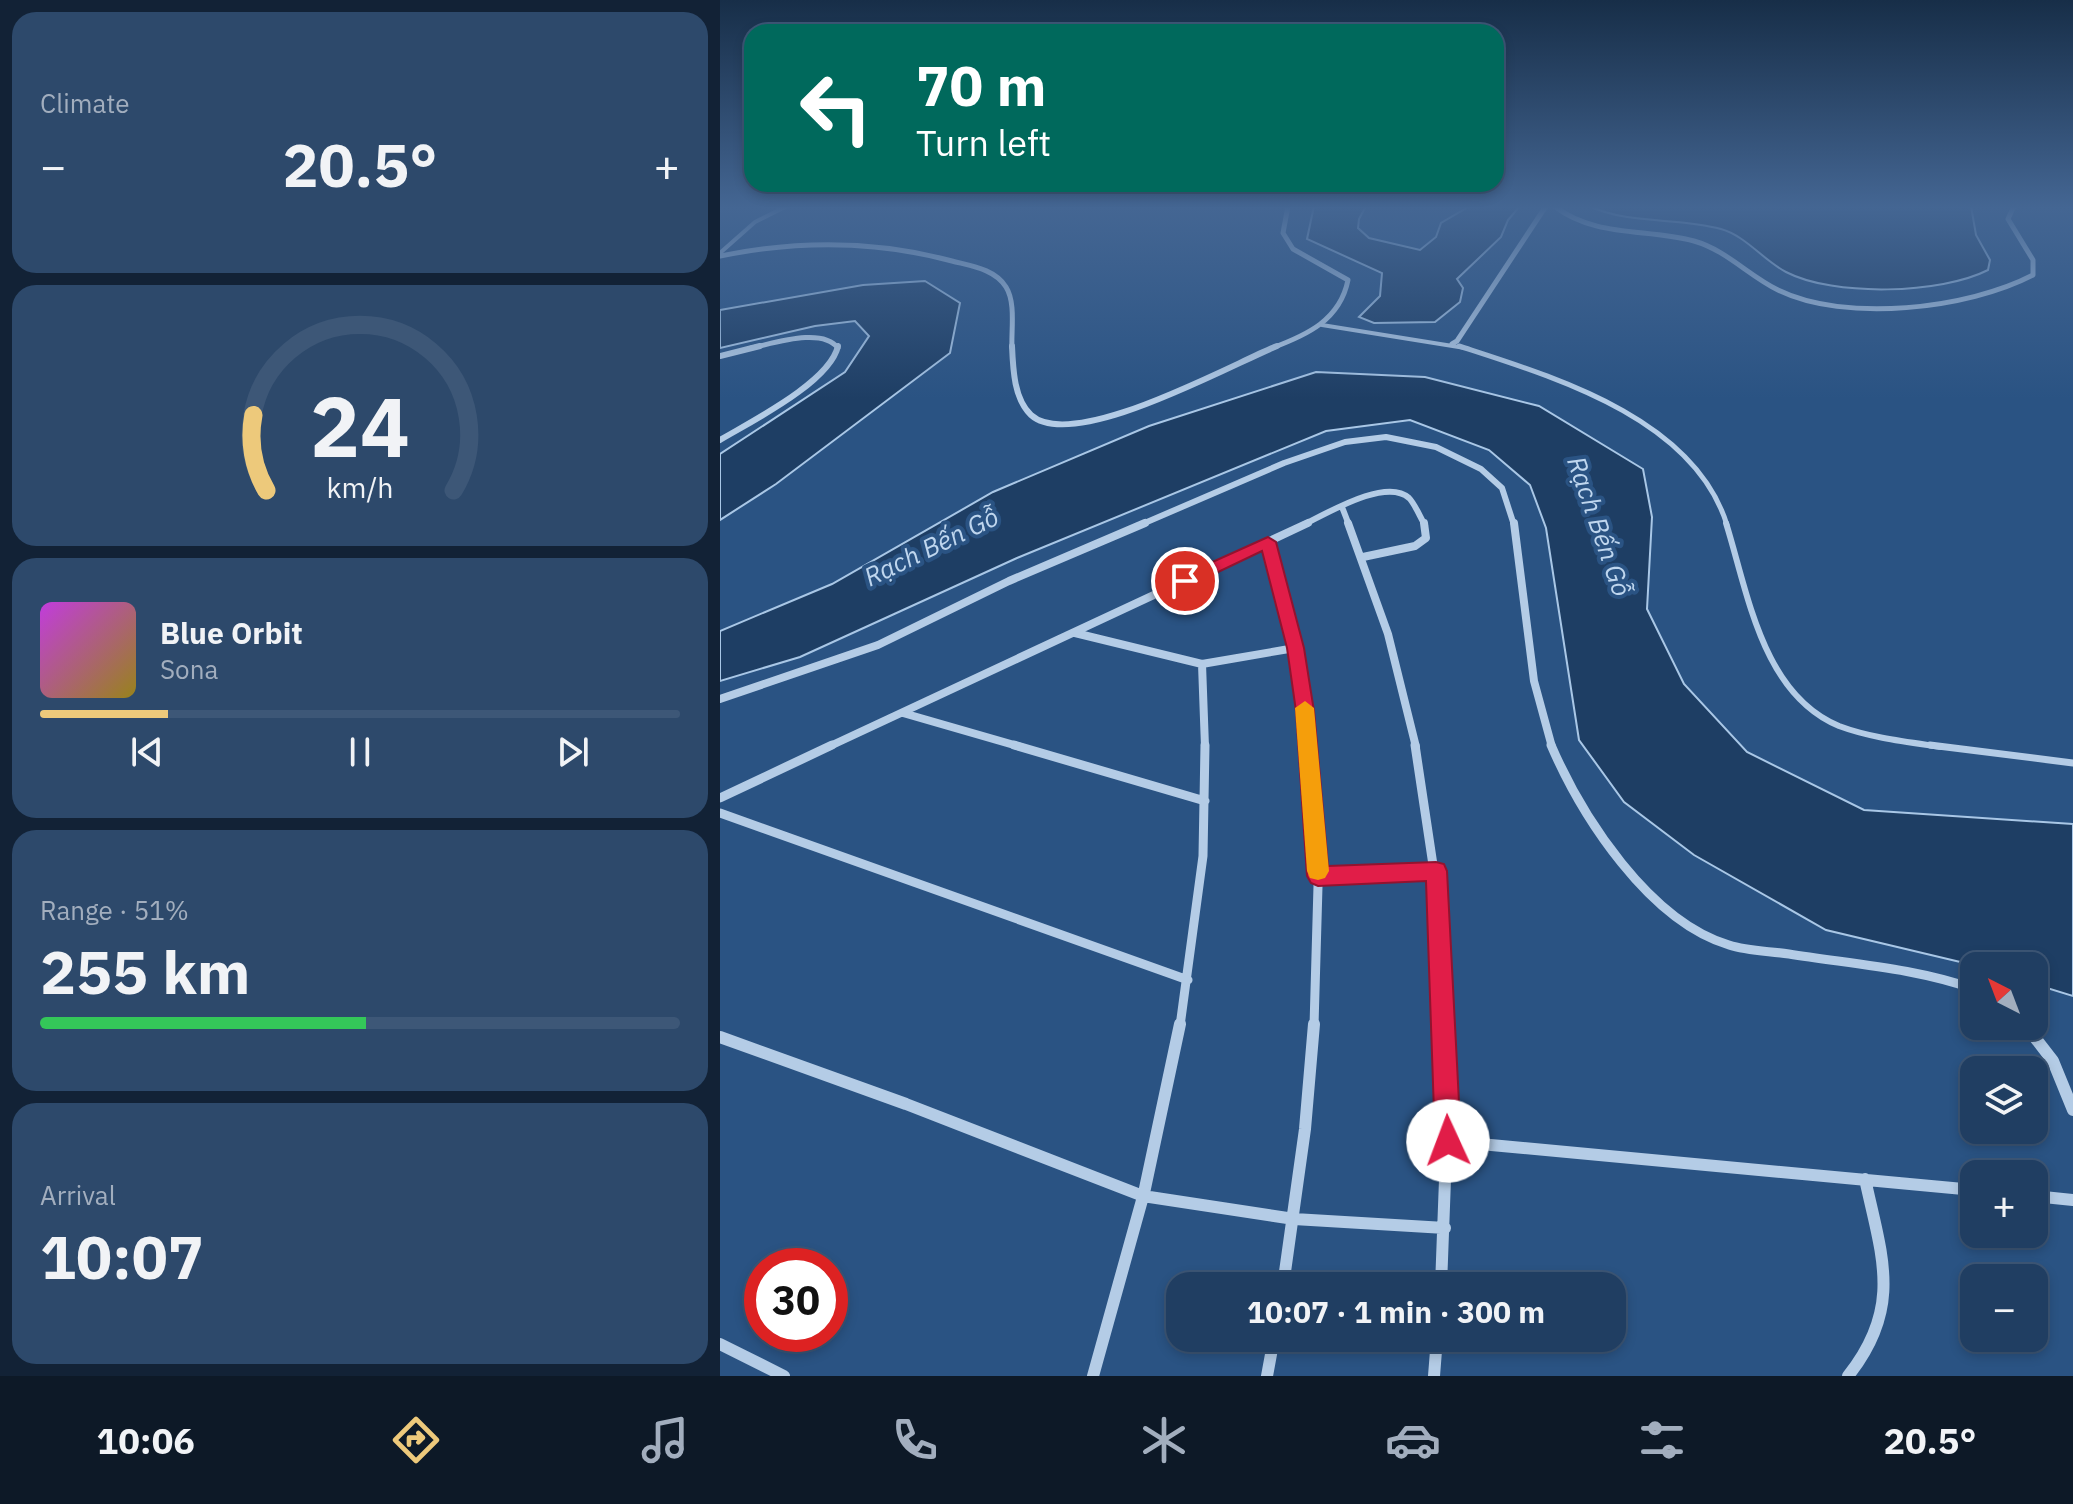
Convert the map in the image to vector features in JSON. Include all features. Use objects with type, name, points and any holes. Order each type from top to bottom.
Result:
[{"type":"street","points":[[985,270],[995,273],[1006,284],[1010,295],[1020,403],[1035,419],[1049,425],[1102,419],[1145,406],[1322,325],[1345,298],[1348,280],[1331,270]]},
{"type":"street","points":[[1452,344],[1504,270]]},
{"type":"street","points":[[1743,270],[1789,295],[1834,304],[1904,307],[1977,299],[2019,284],[2033,275],[2033,270]]},
{"type":"street","points":[[720,356],[805,338],[829,339],[839,347],[836,357],[825,369],[720,440]]},
{"type":"street","points":[[720,699],[876,646],[1004,582],[1265,469],[1348,441],[1371,437],[1402,439],[1457,455],[1500,484],[1509,505],[1540,708],[1553,749],[1581,805],[1614,853],[1652,897],[1699,933],[1728,945],[1940,977],[1960,984]]},
{"type":"street","points":[[720,798],[1342,507],[1381,491],[1408,497],[1426,527],[1426,538],[1415,546],[1363,557]]},
{"type":"street","points":[[1342,507],[1387,624],[1410,709],[1436,871],[1448,1141],[1442,1272]]},
{"type":"street","points":[[1268,542],[1295,648],[1308,740],[1318,876],[1310,1051],[1294,1219],[1285,1272]]},
{"type":"street","points":[[1074,633],[1202,664],[1295,648]]},
{"type":"street","points":[[1093,1376],[1172,1078],[1188,980],[1201,880],[1205,801],[1202,664]]},
{"type":"street","points":[[902,713],[1205,801]]},
{"type":"street","points":[[720,813],[1188,980]]},
{"type":"street","points":[[1318,876],[1436,871]]},
{"type":"street","points":[[720,1037],[906,1104],[1143,1196],[1294,1219],[1445,1228]]},
{"type":"street","points":[[2037,1040],[2053,1061],[2073,1110]]},
{"type":"street","points":[[1448,1141],[1960,1189]]},
{"type":"street","points":[[1848,1376],[1861,1362],[1879,1331],[1886,1294],[1865,1179]]},
{"type":"street","points":[[2048,1197],[2073,1200]]},
{"type":"street","points":[[720,1344],[784,1376]]},
{"type":"street","points":[[1267,1376],[1271,1352]]},
{"type":"street","points":[[1434,1376],[1436,1352]]},
{"type":"lane","points":[[1322,325],[1452,344],[1507,362],[1627,411],[1667,439],[1712,490],[1734,548],[1745,596],[1766,647],[1791,688],[1819,715],[1859,732],[2007,760],[2073,763]]},
{"type":"water","points":[[1376,270],[1466,270],[1457,279],[1463,288],[1460,302],[1435,322],[1374,323],[1359,317],[1380,296],[1382,273]]},
{"type":"water","points":[[1783,270],[1987,270],[1943,284],[1887,289],[1831,286]]},
{"type":"water","points":[[925,281],[960,303],[950,353],[776,484],[720,520],[720,454],[845,372],[869,336],[855,321],[815,326],[720,348],[720,310],[863,285]]},
{"type":"water","name":"Rạch Bến Gỗ","points":[[1316,372],[1425,377],[1539,406],[1643,469],[1652,517],[1647,609],[1684,684],[1747,752],[1864,810],[2073,824],[2073,996],[2048,988],[2048,952],[1960,952],[1960,962],[1826,930],[1694,855],[1624,802],[1579,740],[1546,528],[1530,485],[1489,450],[1410,420],[1326,431],[1017,558],[800,657],[720,681],[720,631],[832,584],[993,492],[1149,426]]},
{"type":"slow traffic","points":[[1305,708],[1318,871]]},
{"type":"route","points":[[1185,581],[1268,542],[1295,648],[1305,711],[1318,876],[1436,871],[1448,1141]]}]
